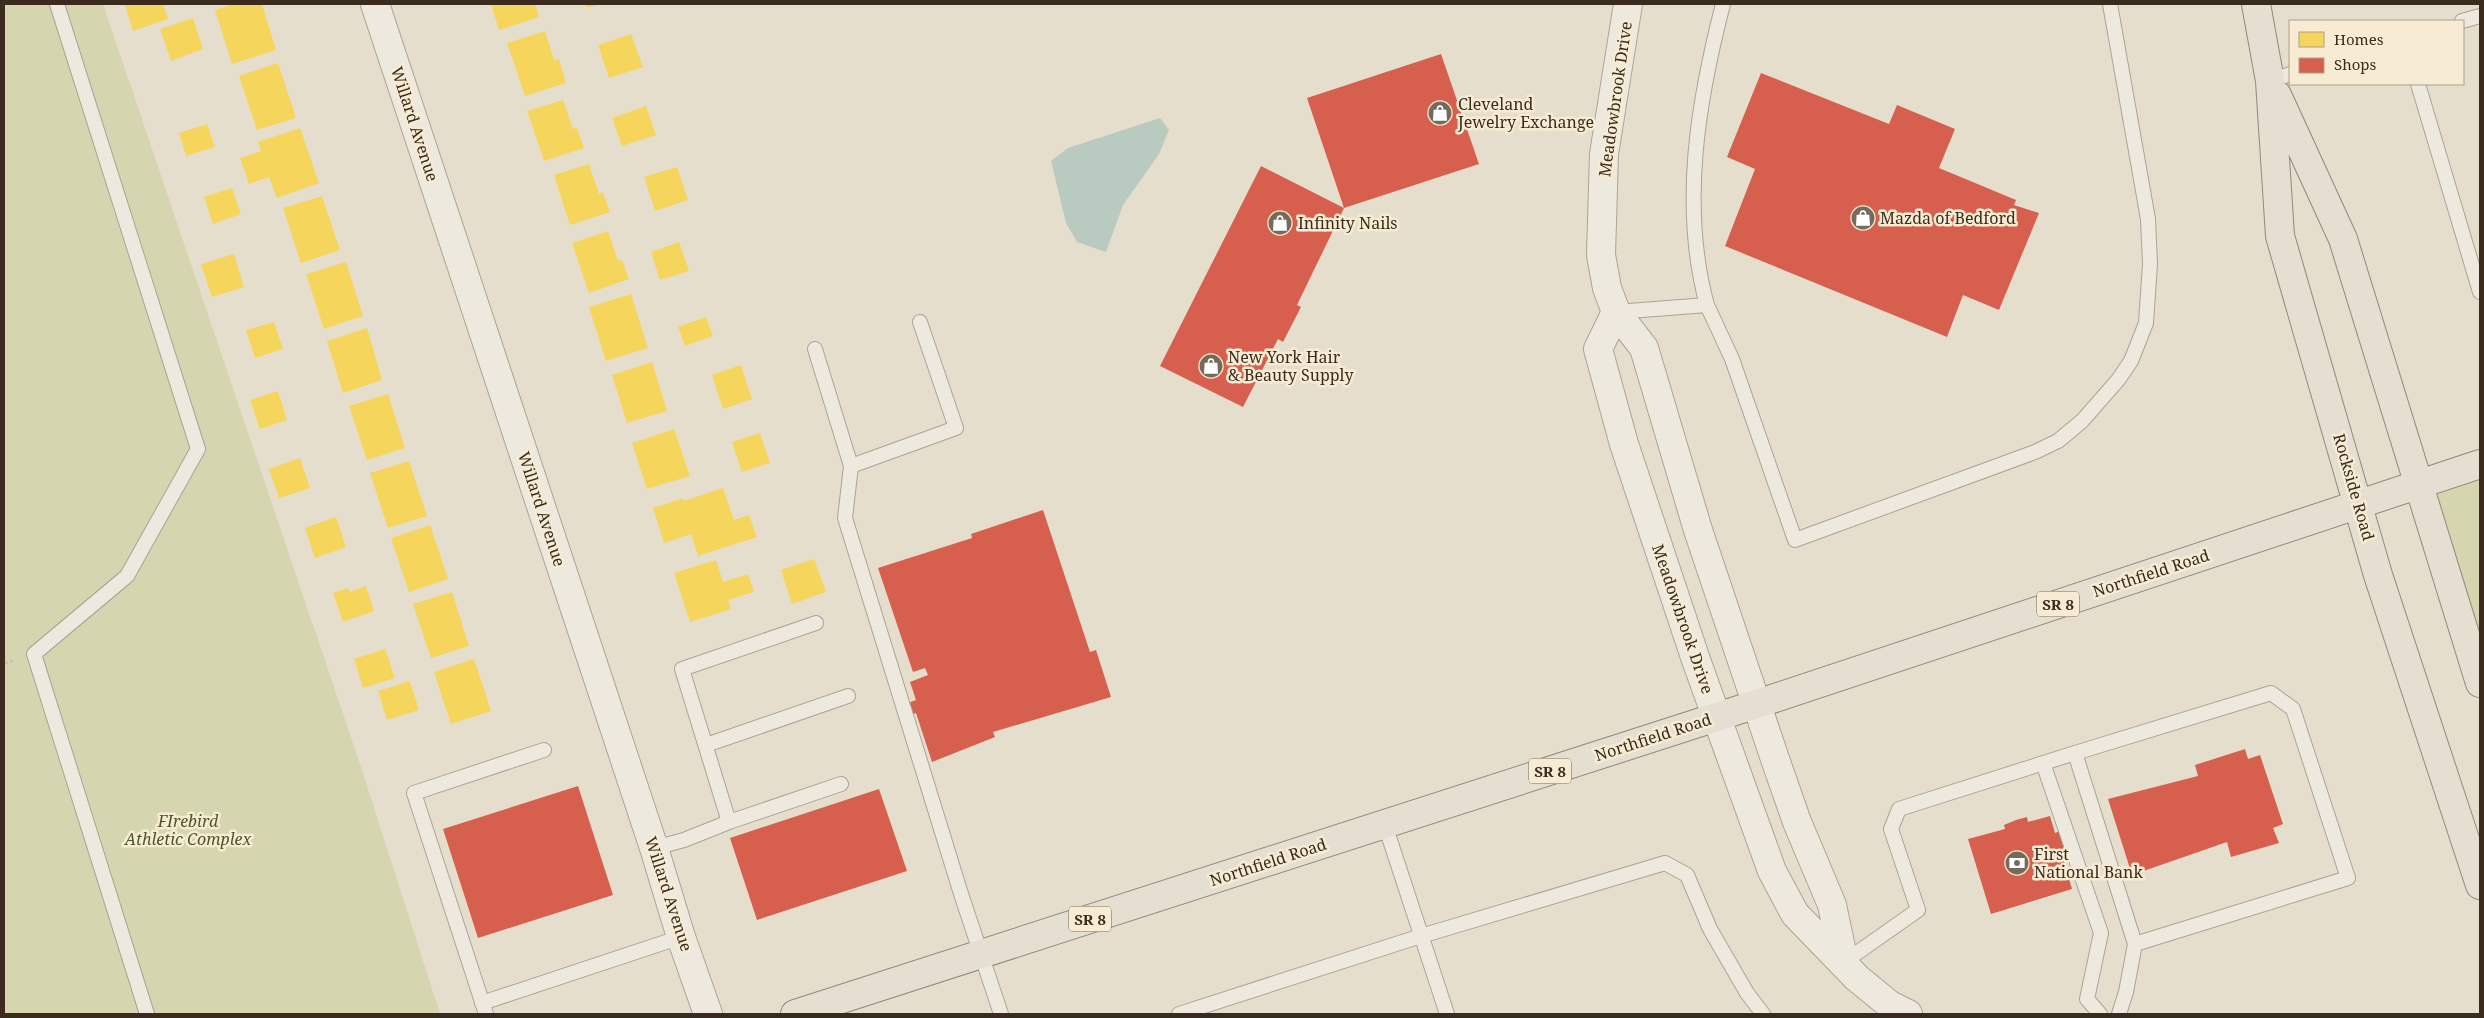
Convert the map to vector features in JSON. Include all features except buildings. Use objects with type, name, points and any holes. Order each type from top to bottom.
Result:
[{"type":"main road","name":"Rockside Road","points":[[2256,4],[2280,77],[2343,239],[2480,684]]},
{"type":"main road","name":"Rockside Road","points":[[2280,77],[2280,236],[2378,575],[2480,886]]},
{"type":"main road","name":"Northfield Road","points":[[795,1014],[1757,704],[2480,464]]},
{"type":"street","name":"Willard Avenue","points":[[375,4],[654,848],[681,937],[708,1014]]},
{"type":"street","name":"Meadowbrook Drive","points":[[1628,4],[1604,154],[1602,255],[1607,288],[1616,312],[1644,348],[1698,530],[1797,822],[1832,905],[1844,962]]},
{"type":"street","name":"Meadowbrook Drive","points":[[1616,312],[1598,349],[1624,444],[1716,717],[1772,871],[1795,914],[1844,962],[1857,978],[1890,1005],[1908,1014]]},
{"type":"lane","points":[[57,4],[198,449],[127,576],[34,654],[148,1014]]},
{"type":"lane","points":[[1723,4],[1697,123],[1694,170],[1697,253],[1707,305],[1732,359],[1796,540],[2035,452],[2058,441],[2082,421],[2118,380],[2131,361],[2146,323],[2150,264],[2148,219],[2110,4]]},
{"type":"lane","points":[[2464,20],[2480,16]]},
{"type":"lane","points":[[2418,85],[2480,292]]},
{"type":"lane","points":[[1616,312],[1707,305]]},
{"type":"lane","points":[[851,466],[956,428],[920,322]]},
{"type":"lane","points":[[815,349],[851,466],[845,518],[1001,1014]]},
{"type":"lane","points":[[729,822],[682,669],[816,623]]},
{"type":"lane","points":[[1844,962],[1918,910],[1891,829],[1899,809],[2074,752],[2271,693],[2293,709],[2348,878],[2135,944]]},
{"type":"lane","points":[[706,745],[848,696]]},
{"type":"lane","points":[[544,750],[414,793],[484,1009],[681,937]]},
{"type":"lane","points":[[2074,752],[2135,944],[2126,992],[2119,1014]]},
{"type":"lane","points":[[2043,763],[2101,933],[2086,1000],[2100,1014]]},
{"type":"lane","points":[[654,848],[684,840],[729,822],[842,784]]},
{"type":"lane","points":[[1385,824],[1447,1014]]},
{"type":"lane","points":[[1179,1014],[1421,936],[1665,863],[1687,875],[1710,929],[1747,993],[1763,1014]]},
{"type":"green space","name":"FIrebird Athletic Complex","points":[[4,4],[103,4],[360,764],[440,1014],[4,1014]]},
{"type":"green space","points":[[2480,464],[2480,684],[2418,486]]},
{"type":"shaded area","points":[[1160,118],[1169,130],[1159,154],[1123,205],[1106,252],[1077,242],[1066,223],[1051,161],[1068,148]]},
{"type":"place","name":"Cleveland Jewelry Exchange","points":[[1440,113]]},
{"type":"place","name":"Mazda of Bedford","points":[[1863,218]]},
{"type":"place","name":"Infinity Nails","points":[[1280,223]]},
{"type":"place","name":"New York Hair & Beauty Supply","points":[[1211,366]]},
{"type":"place","name":"First National Bank","points":[[2017,863]]}]
